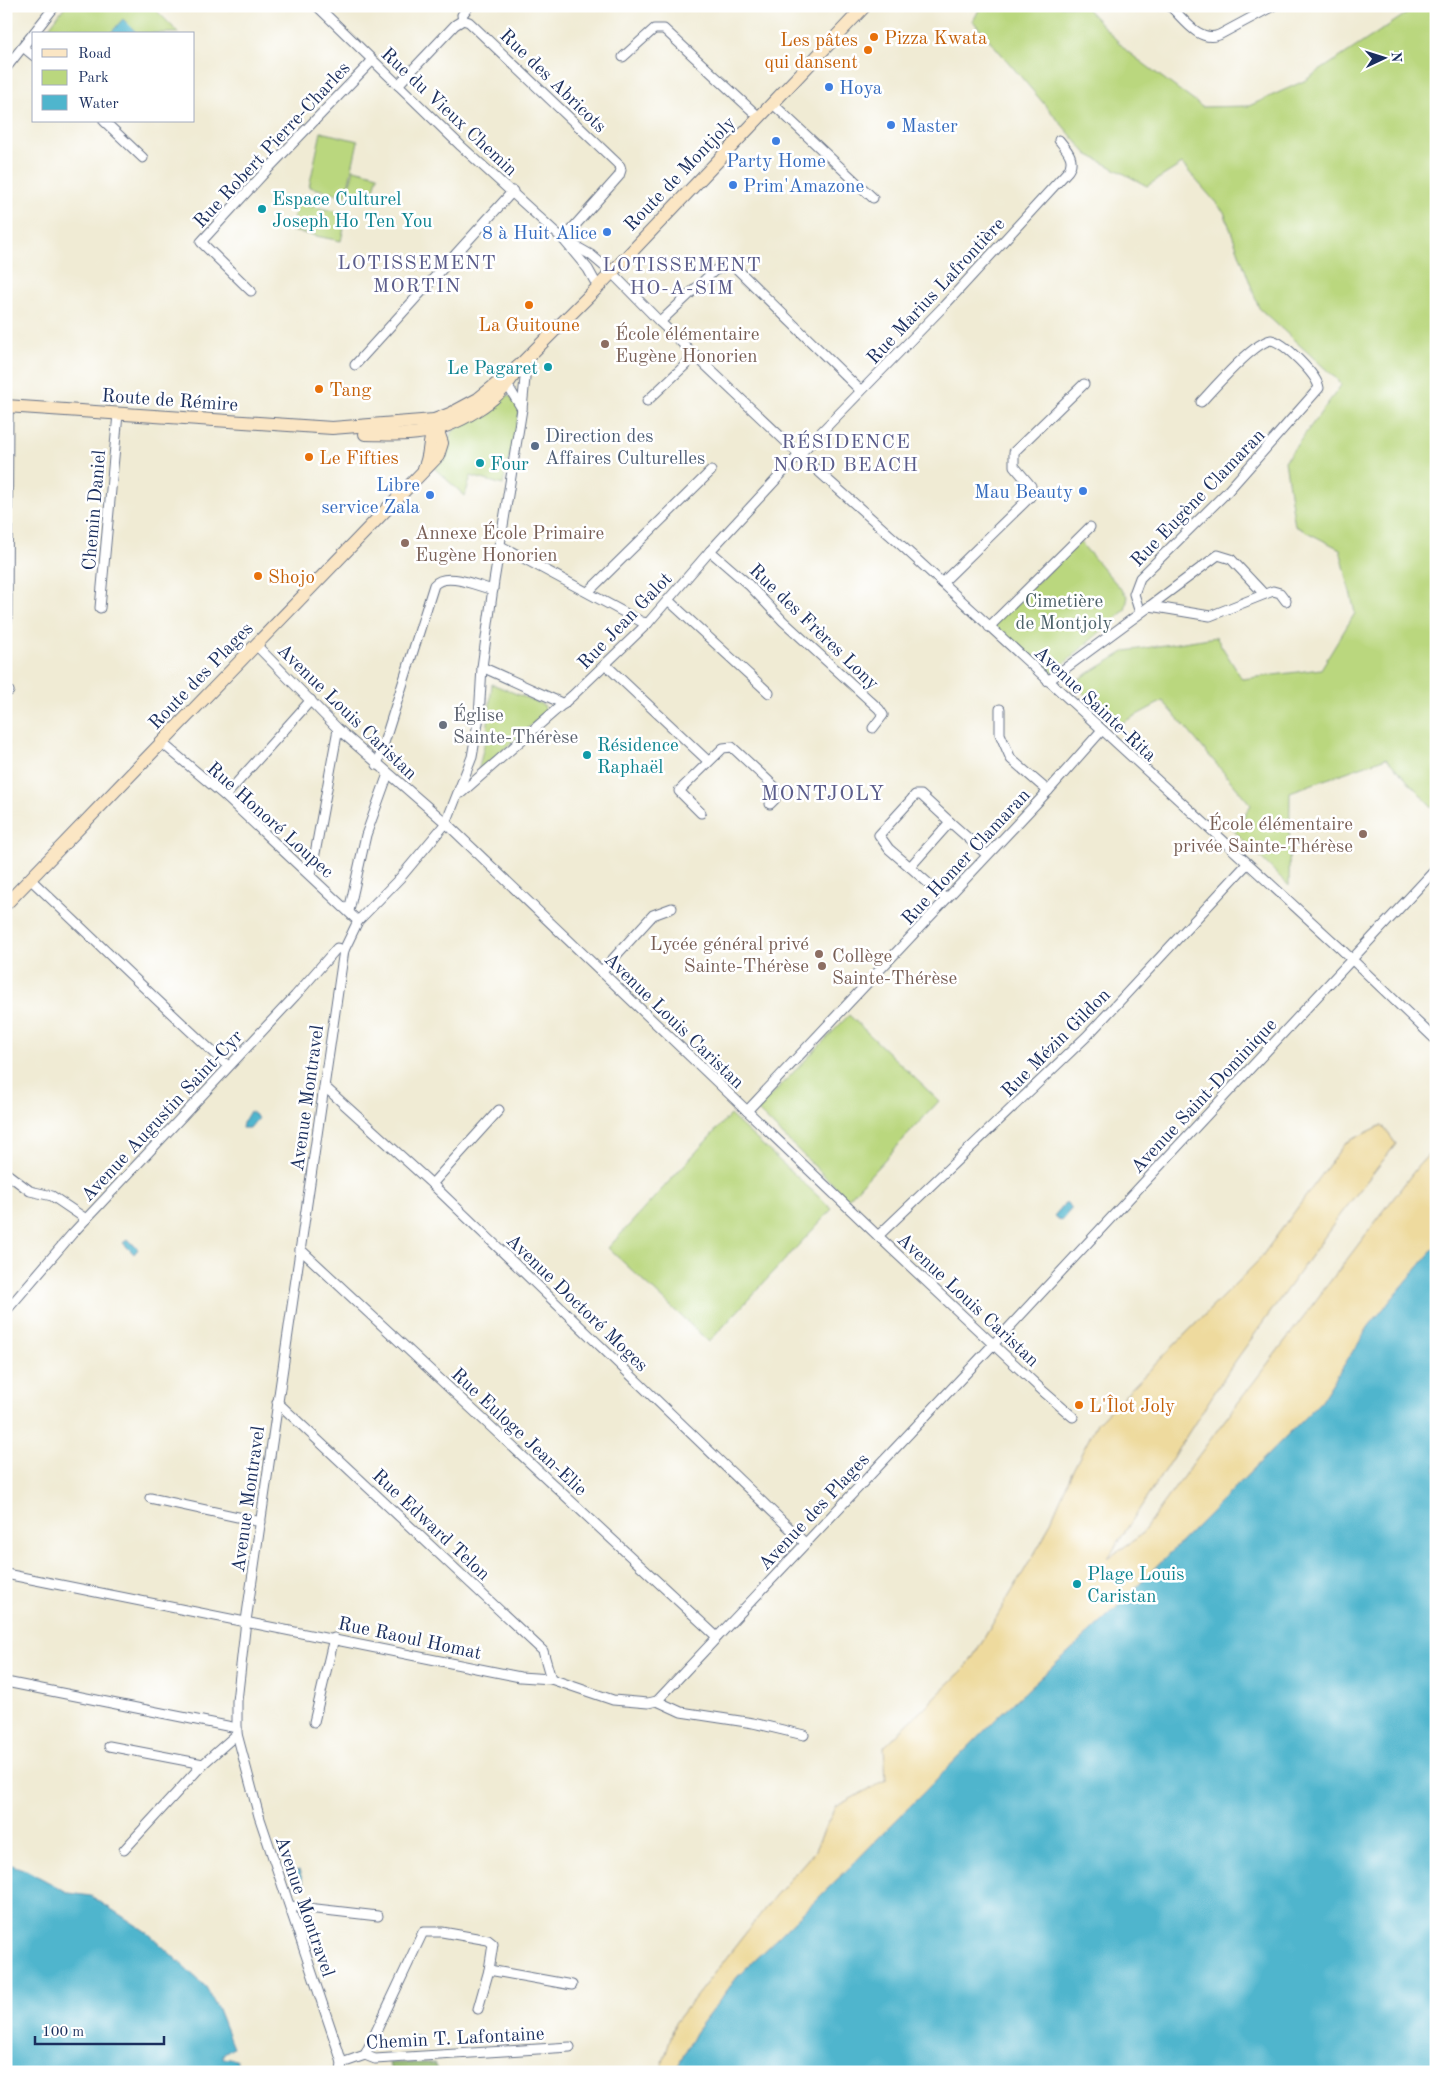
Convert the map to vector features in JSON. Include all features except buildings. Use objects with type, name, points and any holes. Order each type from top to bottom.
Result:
[{"type":"main road","name":"Route de Montjoly","points":[[515,368],[598,286],[865,6]]},
{"type":"main road","name":"Route de Rémire","points":[[332,428],[352,433],[410,434],[472,413],[508,386],[515,368]]},
{"type":"main road","name":"Route de Rémire","points":[[7,406],[332,428],[436,424],[478,399],[515,368]]},
{"type":"main road","name":"Route des Plages","points":[[422,472],[428,462],[430,436],[436,424]]},
{"type":"main road","name":"Route des Plages","points":[[6,904],[441,451],[442,443],[436,424]]},
{"type":"main road","points":[[410,434],[422,437],[429,449]]},
{"type":"street","points":[[35,32],[55,6]]},
{"type":"street","name":"Rue du Vieux Chemin","points":[[317,6],[372,61],[563,239],[588,269],[598,286]]},
{"type":"street","points":[[398,85],[462,20],[462,15],[470,6]]},
{"type":"street","points":[[1170,6],[1199,34],[1210,37],[1219,35],[1273,6]]},
{"type":"street","name":"Rue des Abricots","points":[[462,20],[470,22],[620,166],[619,176],[563,239]]},
{"type":"street","points":[[623,57],[654,29],[664,29],[759,117]]},
{"type":"street","points":[[6,68],[32,35]]},
{"type":"street","points":[[23,47],[32,54]]},
{"type":"street","name":"Rue Robert Pierre-Charles","points":[[252,291],[201,242],[372,61]]},
{"type":"street","points":[[772,103],[873,198]]},
{"type":"street","points":[[105,122],[143,158]]},
{"type":"street","name":"Rue Marius Lafrontière","points":[[800,455],[942,308],[1068,171],[1071,164],[1070,153],[1059,140]]},
{"type":"street","points":[[355,365],[513,191]]},
{"type":"street","name":"Rue du Vieux Chemin","points":[[563,239],[591,255],[611,272]]},
{"type":"street","points":[[660,322],[714,271],[728,265],[736,268],[861,391]]},
{"type":"street","name":"Avenue Sainte-Rita","points":[[611,272],[660,322],[800,455],[1351,959],[1436,1040]]},
{"type":"street","name":"Rue Eugène Clamaran","points":[[1140,613],[1134,594],[1140,578],[1227,492],[1318,392],[1316,380],[1284,346],[1271,340],[1262,343],[1237,365],[1201,402]]},
{"type":"street","points":[[647,401],[696,355]]},
{"type":"street","name":"Avenue Montravel","points":[[342,2068],[290,1906],[258,1816],[237,1731],[237,1701],[246,1621],[277,1402],[344,950],[358,921],[400,878],[446,823],[473,750],[481,699],[482,667],[499,545],[522,409],[525,378],[515,368]]},
{"type":"street","points":[[942,583],[1030,498],[1032,486],[1014,466],[1014,452],[1084,384]]},
{"type":"street","points":[[508,386],[522,409]]},
{"type":"street","points":[[7,406],[7,621]]},
{"type":"street","name":"Chemin Daniel","points":[[100,608],[118,414]]},
{"type":"street","name":"Rue Jean Galot","points":[[458,794],[564,704],[606,665],[648,623],[710,551],[800,455]]},
{"type":"street","points":[[588,592],[711,471]]},
{"type":"street","points":[[989,627],[1090,527]]},
{"type":"street","points":[[499,545],[642,622],[648,623]]},
{"type":"street","name":"Rue des Frères Lony","points":[[710,551],[749,585],[783,621],[878,709],[883,715],[873,728]]},
{"type":"street","points":[[1048,681],[1218,555],[1231,559],[1264,594]]},
{"type":"street","points":[[377,765],[434,585],[446,578],[493,590]]},
{"type":"street","points":[[1150,606],[1210,616],[1264,594],[1277,591],[1286,602]]},
{"type":"street","points":[[668,600],[769,693]]},
{"type":"street","name":"Avenue Louis Caristan","points":[[256,645],[338,729],[377,765],[446,823],[878,1236],[1073,1417]]},
{"type":"street","points":[[606,665],[708,761]]},
{"type":"street","points":[[482,667],[564,704]]},
{"type":"street","points":[[225,796],[311,700]]},
{"type":"street","points":[[1000,709],[1000,734],[1011,759],[1048,791]]},
{"type":"street","points":[[310,875],[338,729]]},
{"type":"street","name":"Rue Homer Clamaran","points":[[747,1111],[986,854],[1048,791],[1102,730]]},
{"type":"street","name":"Rue Honoré Loupec","points":[[161,742],[225,796],[358,921]]},
{"type":"street","points":[[701,813],[679,791],[723,748],[732,747],[775,787],[776,799],[770,804]]},
{"type":"street","points":[[348,911],[366,835],[388,774]]},
{"type":"street","points":[[946,899],[889,849],[880,839],[879,835],[915,795],[921,796],[986,854]]},
{"type":"street","points":[[910,867],[950,822]]},
{"type":"street","name":"Rue Mézin Gildon","points":[[878,1236],[1087,1036],[1247,864]]},
{"type":"street","name":"Avenue Saint-Dominique","points":[[993,1344],[1436,869]]},
{"type":"street","points":[[30,879],[128,971],[146,991],[228,1066]]},
{"type":"street","points":[[601,972],[653,915],[672,908]]},
{"type":"street","name":"Avenue Augustin Saint-Cyr","points":[[6,1311],[86,1219],[228,1066],[296,996],[337,948],[344,950]]},
{"type":"street","name":"Avenue Doctoré Moges","points":[[325,1087],[432,1184],[806,1543]]},
{"type":"street","points":[[432,1184],[499,1110]]},
{"type":"street","points":[[6,1173],[30,1191],[52,1196],[86,1219]]},
{"type":"street","name":"Rue Euloge Jean-Elie","points":[[300,1248],[717,1637]]},
{"type":"street","name":"Avenue des Plages","points":[[657,1701],[993,1344]]},
{"type":"street","name":"Rue Edward Telon","points":[[277,1402],[543,1651],[551,1678]]},
{"type":"street","points":[[150,1498],[261,1522]]},
{"type":"street","name":"Rue Raoul Homat","points":[[6,1574],[334,1638],[520,1677],[551,1678],[613,1700],[648,1703],[657,1701],[681,1712],[753,1723],[804,1735]]},
{"type":"street","points":[[314,1722],[334,1638]]},
{"type":"street","points":[[6,1682],[237,1731]]},
{"type":"street","points":[[124,1850],[203,1764],[237,1731]]},
{"type":"street","points":[[109,1746],[203,1764]]},
{"type":"street","points":[[290,1906],[378,1916]]},
{"type":"street","points":[[365,2055],[422,1932],[442,1932],[488,1940],[493,1944],[489,1970],[478,2010]]},
{"type":"street","points":[[489,1970],[572,1986]]},
{"type":"street","name":"Chemin T. Lafontaine","points":[[342,2068],[365,2055],[375,2059],[570,2047]]},
{"type":"green space","points":[[65,6],[152,6],[178,32],[51,32],[48,29]]},
{"type":"green space","points":[[981,6],[1084,6],[1128,52],[1202,107],[1249,106],[1304,81],[1418,6],[1436,6],[1436,92],[1433,92],[1436,94],[1436,811],[1386,758],[1290,792],[1289,886],[1234,831],[1251,805],[1163,701],[1118,725],[1072,683],[1126,651],[1216,637],[1242,679],[1321,669],[1355,613],[1340,549],[1295,526],[1285,461],[1342,384],[1259,308],[1224,212],[1182,164],[1147,186],[1087,154],[973,21]]},
{"type":"green space","points":[[321,132],[358,141],[346,196],[309,187]]},
{"type":"green space","points":[[354,169],[378,175],[372,197],[348,191]]},
{"type":"green space","points":[[297,203],[347,214],[341,241],[291,231]]},
{"type":"green space","points":[[504,396],[510,396],[520,409],[503,485],[471,476],[465,496],[434,468],[447,450],[449,437],[453,431]]},
{"type":"green space","name":"Cimetière de Montjoly","points":[[1080,542],[1128,597],[1125,610],[1049,677],[992,625]]},
{"type":"green space","points":[[492,684],[544,705],[546,712],[478,772],[487,732]]},
{"type":"green space","points":[[849,1015],[939,1101],[848,1199],[757,1110]]},
{"type":"green space","points":[[730,1115],[832,1209],[709,1342],[608,1248]]},
{"type":"green space","points":[[389,2063],[435,2063],[439,2072],[391,2072]]},
{"type":"sand","name":"Plage Louis Caristan","points":[[1382,1125],[1396,1144],[1341,1214],[1229,1370],[1108,1558],[1140,1536],[1218,1429],[1418,1166],[1436,1147],[1436,1246],[1369,1326],[1321,1401],[1115,1609],[997,1718],[851,1866],[738,1976],[695,2033],[675,2072],[660,2072],[675,2023],[774,1897],[814,1852],[835,1807],[886,1780],[884,1747],[968,1665],[1043,1539],[1072,1472],[1097,1423],[1259,1260],[1345,1143]]},
{"type":"water","points":[[123,19],[136,32],[112,32]]},
{"type":"water","points":[[250,1111],[258,1118],[250,1128],[242,1128],[243,1123]]},
{"type":"water","points":[[1066,1202],[1072,1208],[1061,1221],[1054,1216]]},
{"type":"water","points":[[128,1239],[138,1249],[134,1254],[123,1243]]},
{"type":"water","points":[[1436,1246],[1436,2072],[675,2072],[695,2033],[738,1976],[851,1866],[997,1718],[1115,1609],[1321,1401],[1369,1326]]},
{"type":"water","points":[[6,1863],[26,1870],[69,1893],[91,1896],[148,1933],[206,1987],[218,2009],[233,2047],[223,2054],[223,2058],[236,2060],[240,2072],[6,2072]]},
{"type":"water","points":[[299,1870],[304,1885],[296,1888],[291,1873]]},
{"type":"water","points":[[413,2035],[421,2036],[419,2049],[411,2048]]},
{"type":"place","name":"Pizza Kwata","points":[[874,37]]},
{"type":"place","name":"Les pâtes qui dansent","points":[[868,50]]},
{"type":"place","name":"Hoya","points":[[829,87]]},
{"type":"place","name":"Master","points":[[891,125]]},
{"type":"place","name":"Party Home","points":[[776,141]]},
{"type":"place","name":"Prim'Amazone","points":[[733,185]]},
{"type":"place","name":"Espace Culturel Joseph Ho Ten You","points":[[262,209]]},
{"type":"place","name":"8 à Huit Alice","points":[[607,232]]},
{"type":"place","name":"La Guitoune","points":[[529,305]]},
{"type":"place","name":"École élémentaire Eugène Honorien","points":[[605,344]]},
{"type":"place","name":"Le Pagaret","points":[[548,367]]},
{"type":"place","name":"Tang","points":[[319,389]]},
{"type":"place","name":"Direction des Affaires Culturelles","points":[[535,446]]},
{"type":"place","name":"Le Fifties","points":[[309,457]]},
{"type":"place","name":"Four","points":[[480,463]]},
{"type":"place","name":"Mau Beauty","points":[[1083,491]]},
{"type":"place","name":"Libre service Zala","points":[[430,495]]},
{"type":"place","name":"Annexe École Primaire Eugène Honorien","points":[[405,543]]},
{"type":"place","name":"Shojo","points":[[258,576]]},
{"type":"place","name":"Église Sainte-Thérèse","points":[[443,725]]},
{"type":"place","name":"Résidence Raphaël","points":[[587,755]]},
{"type":"place","name":"École élémentaire privée Sainte-Thérèse","points":[[1363,834]]},
{"type":"place","name":"Lycée général privé Sainte-Thérèse","points":[[819,954]]},
{"type":"place","name":"Collège Sainte-Thérèse","points":[[822,966]]},
{"type":"place","name":"L'Îlot Joly","points":[[1079,1405]]},
{"type":"place","name":"Plage Louis Caristan","points":[[1077,1584]]},
{"type":"district","name":"LOTISSEMENT MORTIN","points":[[417,274]]},
{"type":"district","name":"LOTISSEMENT HO-A-SIM","points":[[682,276]]},
{"type":"district","name":"RÉSIDENCE NORD BEACH","points":[[846,452]]},
{"type":"district","name":"MONTJOLY","points":[[823,793]]}]
